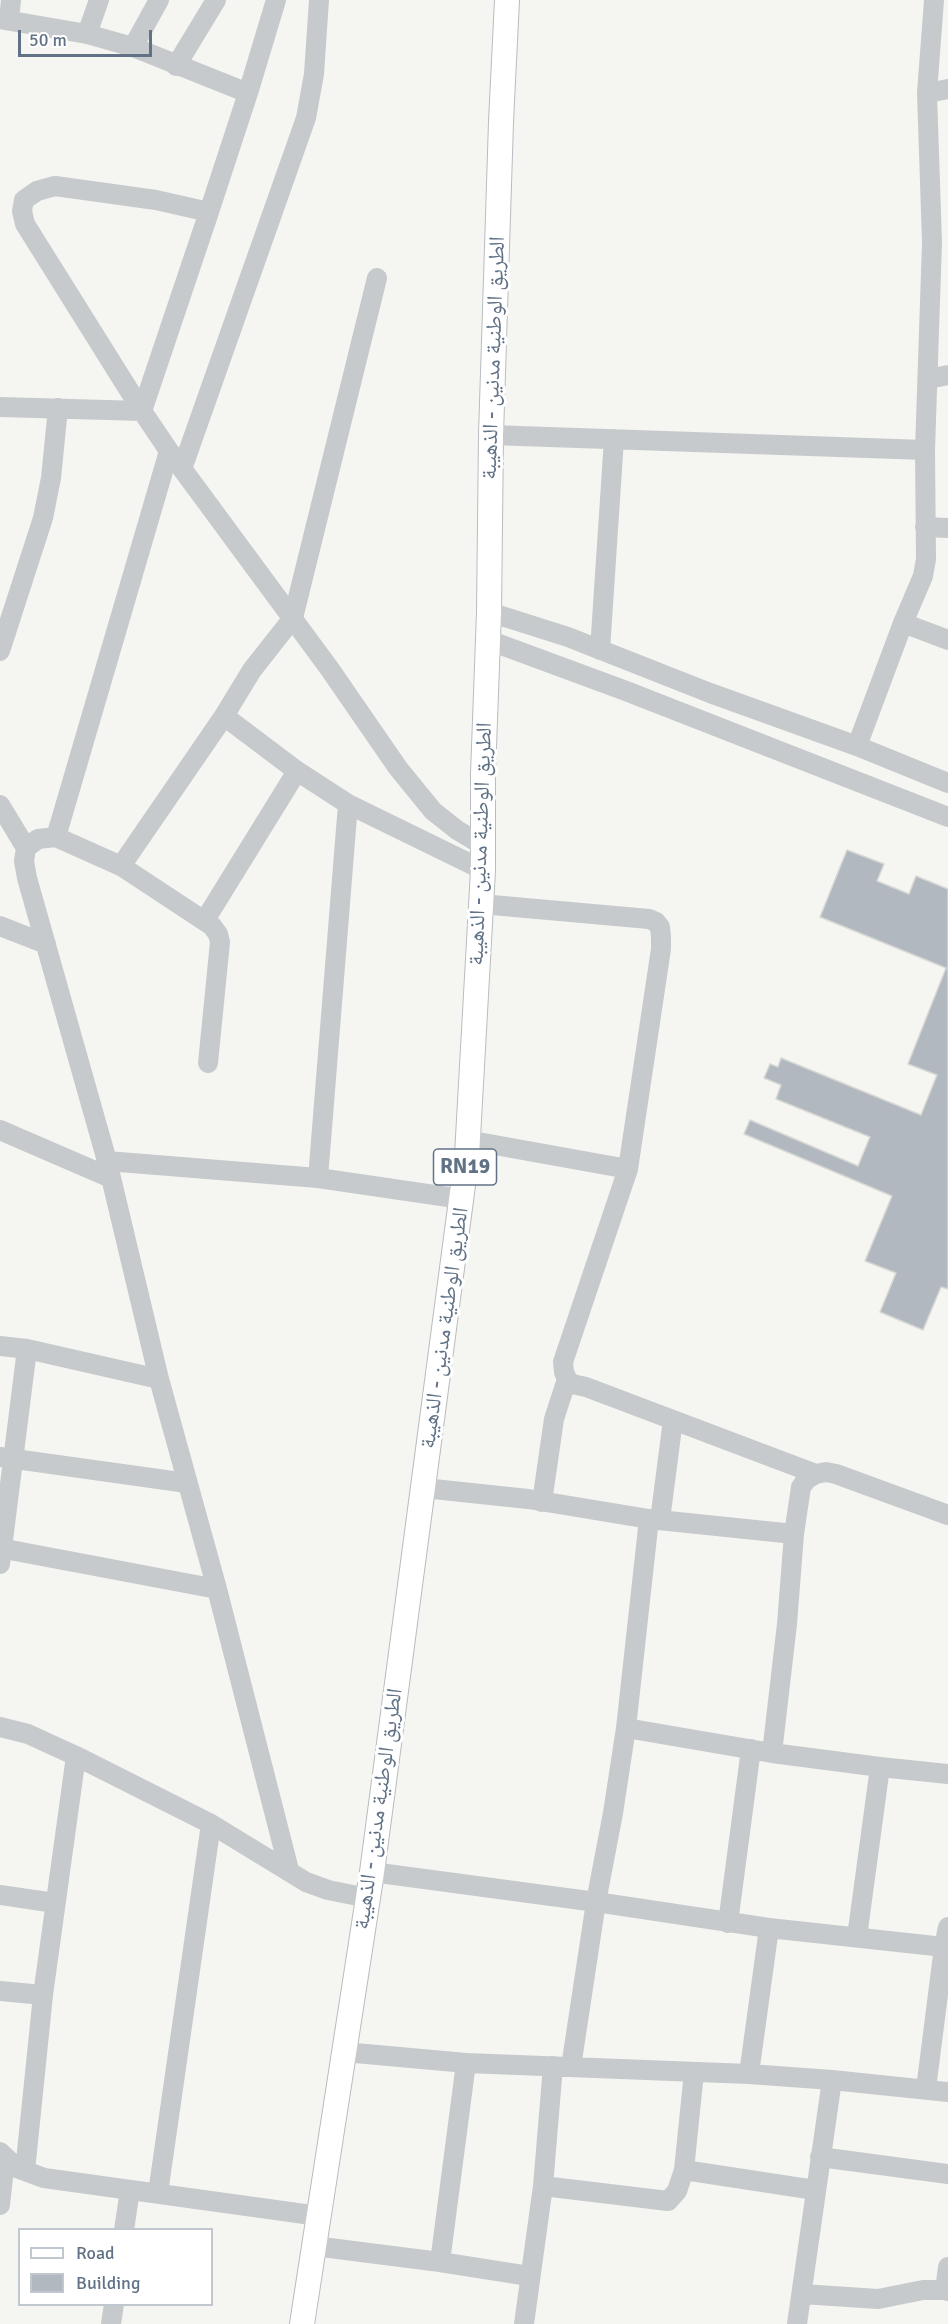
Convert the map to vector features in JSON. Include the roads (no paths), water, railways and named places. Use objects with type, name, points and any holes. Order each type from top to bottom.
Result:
[{"type":"main road","name":"الطريق الوطنية مدنين - الذهيبة","points":[[303,2324],[372,1872],[462,1199],[483,870],[491,435],[507,0]]},
{"type":"street","points":[[11,0],[5,19],[87,34],[133,47],[248,93]]},
{"type":"street","points":[[87,34],[99,0]]},
{"type":"street","points":[[133,47],[159,0]]},
{"type":"street","points":[[176,66],[216,0]]},
{"type":"street","points":[[142,411],[248,93],[276,0]]},
{"type":"street","points":[[182,469],[306,118],[314,74],[319,0]]},
{"type":"street","points":[[856,746],[923,576],[926,560],[925,450],[928,379],[940,241],[927,93],[934,0]]},
{"type":"street","points":[[927,93],[948,89]]},
{"type":"street","points":[[208,212],[156,200],[55,186],[37,191],[24,200],[22,211],[26,224],[169,451],[292,618],[398,768],[433,811],[457,830],[482,844]]},
{"type":"street","points":[[121,866],[224,716],[252,670],[292,618],[378,278]]},
{"type":"street","points":[[928,379],[948,375]]},
{"type":"street","points":[[0,407],[142,411]]},
{"type":"street","points":[[0,651],[43,518],[51,478],[58,408]]},
{"type":"street","points":[[491,435],[925,450]]},
{"type":"street","points":[[600,650],[614,439]]},
{"type":"street","points":[[56,837],[169,451]]},
{"type":"street","points":[[926,527],[948,528]]},
{"type":"street","points":[[489,612],[568,637],[948,783]]},
{"type":"street","points":[[903,623],[948,640]]},
{"type":"street","points":[[488,640],[626,691],[948,817]]},
{"type":"street","points":[[224,716],[297,771],[348,804],[483,870]]},
{"type":"street","points":[[205,920],[297,771]]},
{"type":"street","points":[[318,1178],[348,804]]},
{"type":"street","points":[[0,805],[8,831],[26,848]]},
{"type":"street","points":[[208,1063],[220,942],[218,934],[205,920],[121,866],[56,837],[38,839],[26,848],[24,861],[27,878],[109,1169],[159,1379],[217,1588],[289,1870]]},
{"type":"street","points":[[481,904],[649,919],[660,927],[661,949],[628,1170],[562,1362],[567,1379],[572,1384],[586,1387],[816,1474]]},
{"type":"street","points":[[0,926],[46,944]]},
{"type":"street","points":[[0,1130],[109,1169],[318,1178],[462,1199]]},
{"type":"street","points":[[467,1140],[628,1170]]},
{"type":"street","points":[[0,1346],[159,1379]]},
{"type":"street","points":[[27,1350],[7,1458],[1,1553],[217,1588]]},
{"type":"street","points":[[542,1502],[554,1419],[567,1379]]},
{"type":"street","points":[[524,2324],[529,2276],[562,2066],[613,1813],[655,1520],[673,1420]]},
{"type":"street","points":[[7,1458],[188,1483]]},
{"type":"street","points":[[772,1753],[787,1624],[794,1534],[801,1487],[807,1479],[826,1472],[948,1515]]},
{"type":"street","points":[[424,1488],[542,1502],[655,1520],[794,1534]]},
{"type":"street","points":[[0,1727],[28,1734],[211,1824],[306,1882],[328,1890],[368,1898]]},
{"type":"street","points":[[626,1728],[772,1753],[948,1774]]},
{"type":"street","points":[[728,1923],[751,1749]]},
{"type":"street","points":[[25,2171],[43,1995],[75,1756]]},
{"type":"street","points":[[857,1937],[880,1767]]},
{"type":"street","points":[[158,2193],[211,1824]]},
{"type":"street","points":[[372,1872],[596,1902],[728,1923],[944,1947]]},
{"type":"street","points":[[0,1895],[55,1903]]},
{"type":"street","points":[[926,2089],[944,1988],[944,1947],[948,1927]]},
{"type":"street","points":[[749,2074],[769,1928]]},
{"type":"street","points":[[0,1991],[43,1995]]},
{"type":"street","points":[[344,2052],[466,2063],[749,2074],[948,2092]]},
{"type":"street","points":[[440,2262],[466,2063]]},
{"type":"street","points":[[543,2186],[668,2201],[677,2192],[684,2170],[694,2072]]},
{"type":"street","points":[[797,2324],[832,2080]]},
{"type":"street","points":[[3,2156],[16,2168],[44,2178],[319,2216]]},
{"type":"street","points":[[0,2205],[3,2156]]},
{"type":"street","points":[[820,2157],[948,2174]]},
{"type":"street","points":[[684,2170],[815,2190]]},
{"type":"street","points":[[124,2228],[130,2190]]},
{"type":"street","points":[[314,2246],[529,2276]]},
{"type":"street","points":[[802,2294],[878,2299],[923,2290],[946,2291],[948,2267]]},
{"type":"street","points":[[111,2324],[114,2306]]}]
